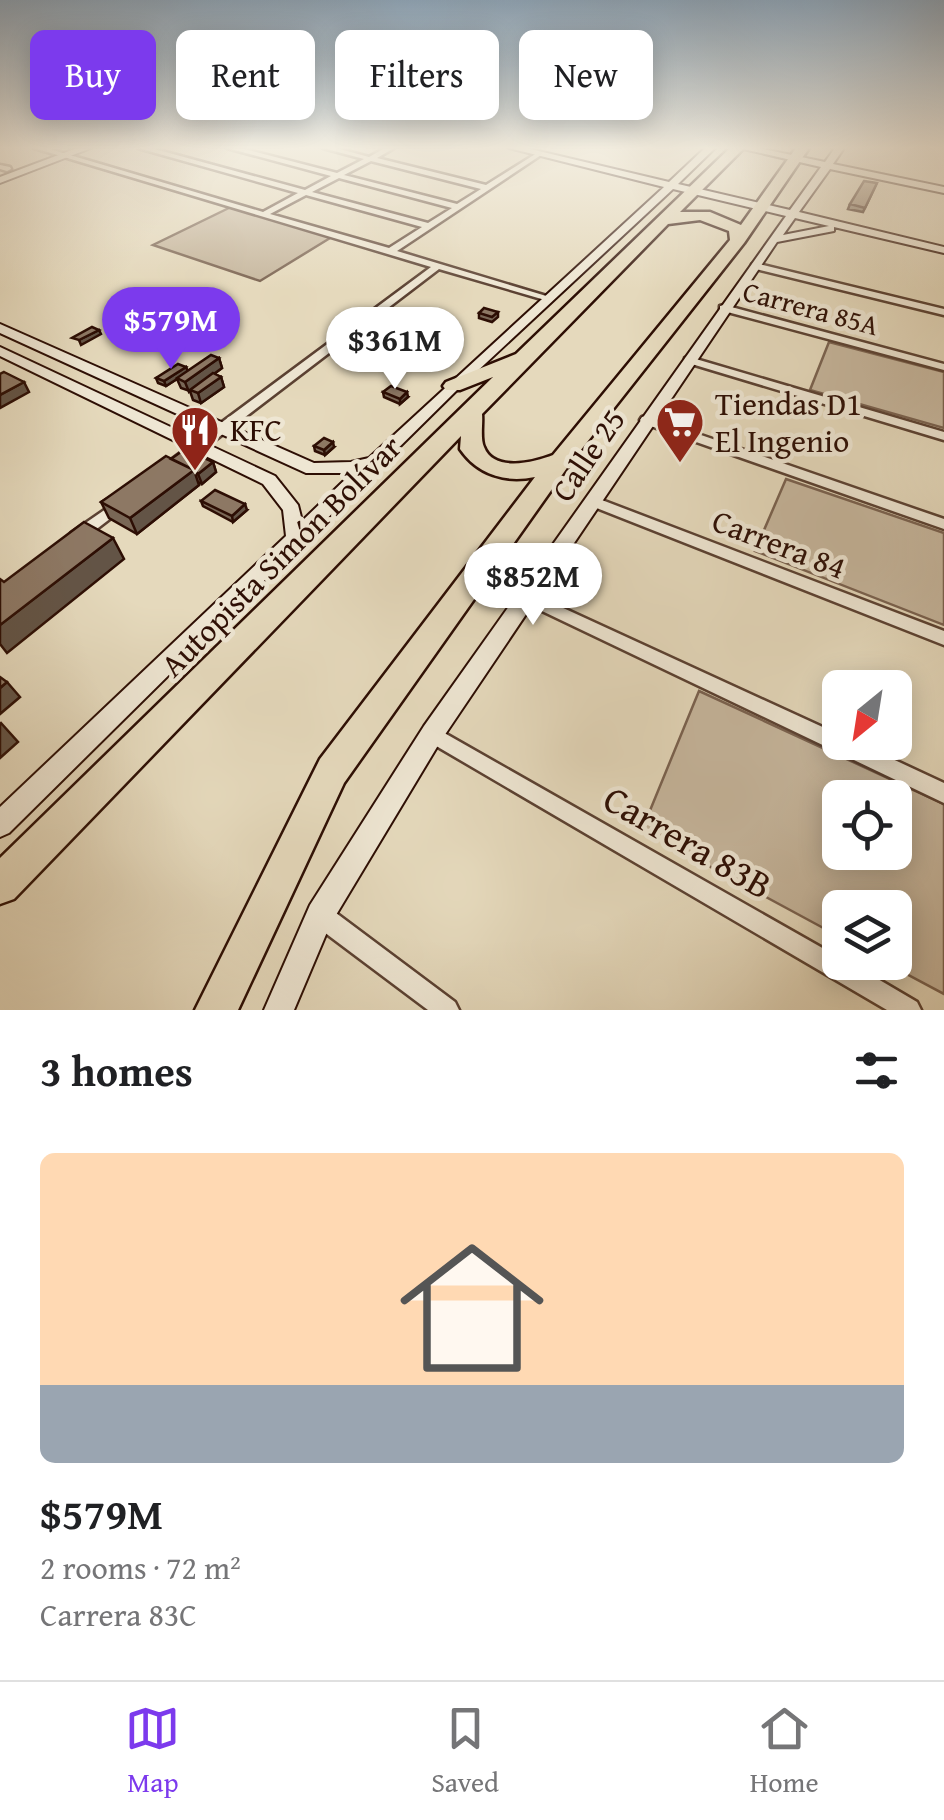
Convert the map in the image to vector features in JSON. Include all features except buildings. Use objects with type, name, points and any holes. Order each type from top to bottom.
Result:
[{"type":"highway","name":"Autopista Simón Bolívar","points":[[0,885],[472,415],[540,343],[620,248],[675,195]]},
{"type":"highway","points":[[216,1010],[332,770],[561,460],[738,240],[769,195]]},
{"type":"highway","points":[[659,210],[716,218],[736,229],[738,240]]},
{"type":"highway","points":[[453,386],[495,371],[540,343]]},
{"type":"highway","points":[[472,415],[472,449],[492,466],[524,472],[561,460]]},
{"type":"street","points":[[207,195],[548,298]]},
{"type":"street","points":[[266,213],[303,195]]},
{"type":"street","points":[[309,195],[429,226]]},
{"type":"street","points":[[413,195],[459,207]]},
{"type":"street","points":[[391,251],[477,195]]},
{"type":"street","points":[[653,195],[659,210]]},
{"type":"street","points":[[711,195],[944,250]]},
{"type":"street","name":"Calle 25","points":[[279,1010],[320,916],[432,734],[524,596],[594,502],[646,420],[807,195]]},
{"type":"street","points":[[772,240],[807,231],[852,228]]},
{"type":"street","points":[[0,824],[453,386],[548,298],[620,248]]},
{"type":"street","points":[[161,474],[440,265]]},
{"type":"street","points":[[754,266],[944,312]]},
{"type":"street","name":"Carrera 85A","points":[[724,308],[944,367]]},
{"type":"street","points":[[2,330],[312,469],[352,468],[374,462]]},
{"type":"street","points":[[0,351],[270,480],[292,509],[296,538]]},
{"type":"street","points":[[689,360],[944,436]]},
{"type":"street","points":[[646,420],[944,524]]},
{"type":"street","points":[[56,552],[131,496]]},
{"type":"street","name":"Carrera 84","points":[[594,502],[944,638]]},
{"type":"street","points":[[524,596],[944,793]]},
{"type":"street","name":"Carrera 83B","points":[[432,734],[909,1010]]},
{"type":"street","points":[[320,916],[447,1010]]},
{"type":"shaded area","points":[[233,206],[335,235],[260,281],[153,245]]},
{"type":"shaded area","points":[[829,342],[944,372],[944,428],[810,390]]},
{"type":"shaded area","points":[[786,479],[944,533],[944,625],[755,551]]},
{"type":"shaded area","points":[[699,691],[822,748],[822,760],[849,760],[892,780],[822,780],[822,870],[912,870],[912,789],[944,804],[944,994],[912,977],[912,890],[822,890],[822,927],[642,830]]},
{"type":"place","name":"Tiendas D1 El Ingenio","points":[[680,464]]},
{"type":"place","name":"KFC","points":[[195,472]]}]
